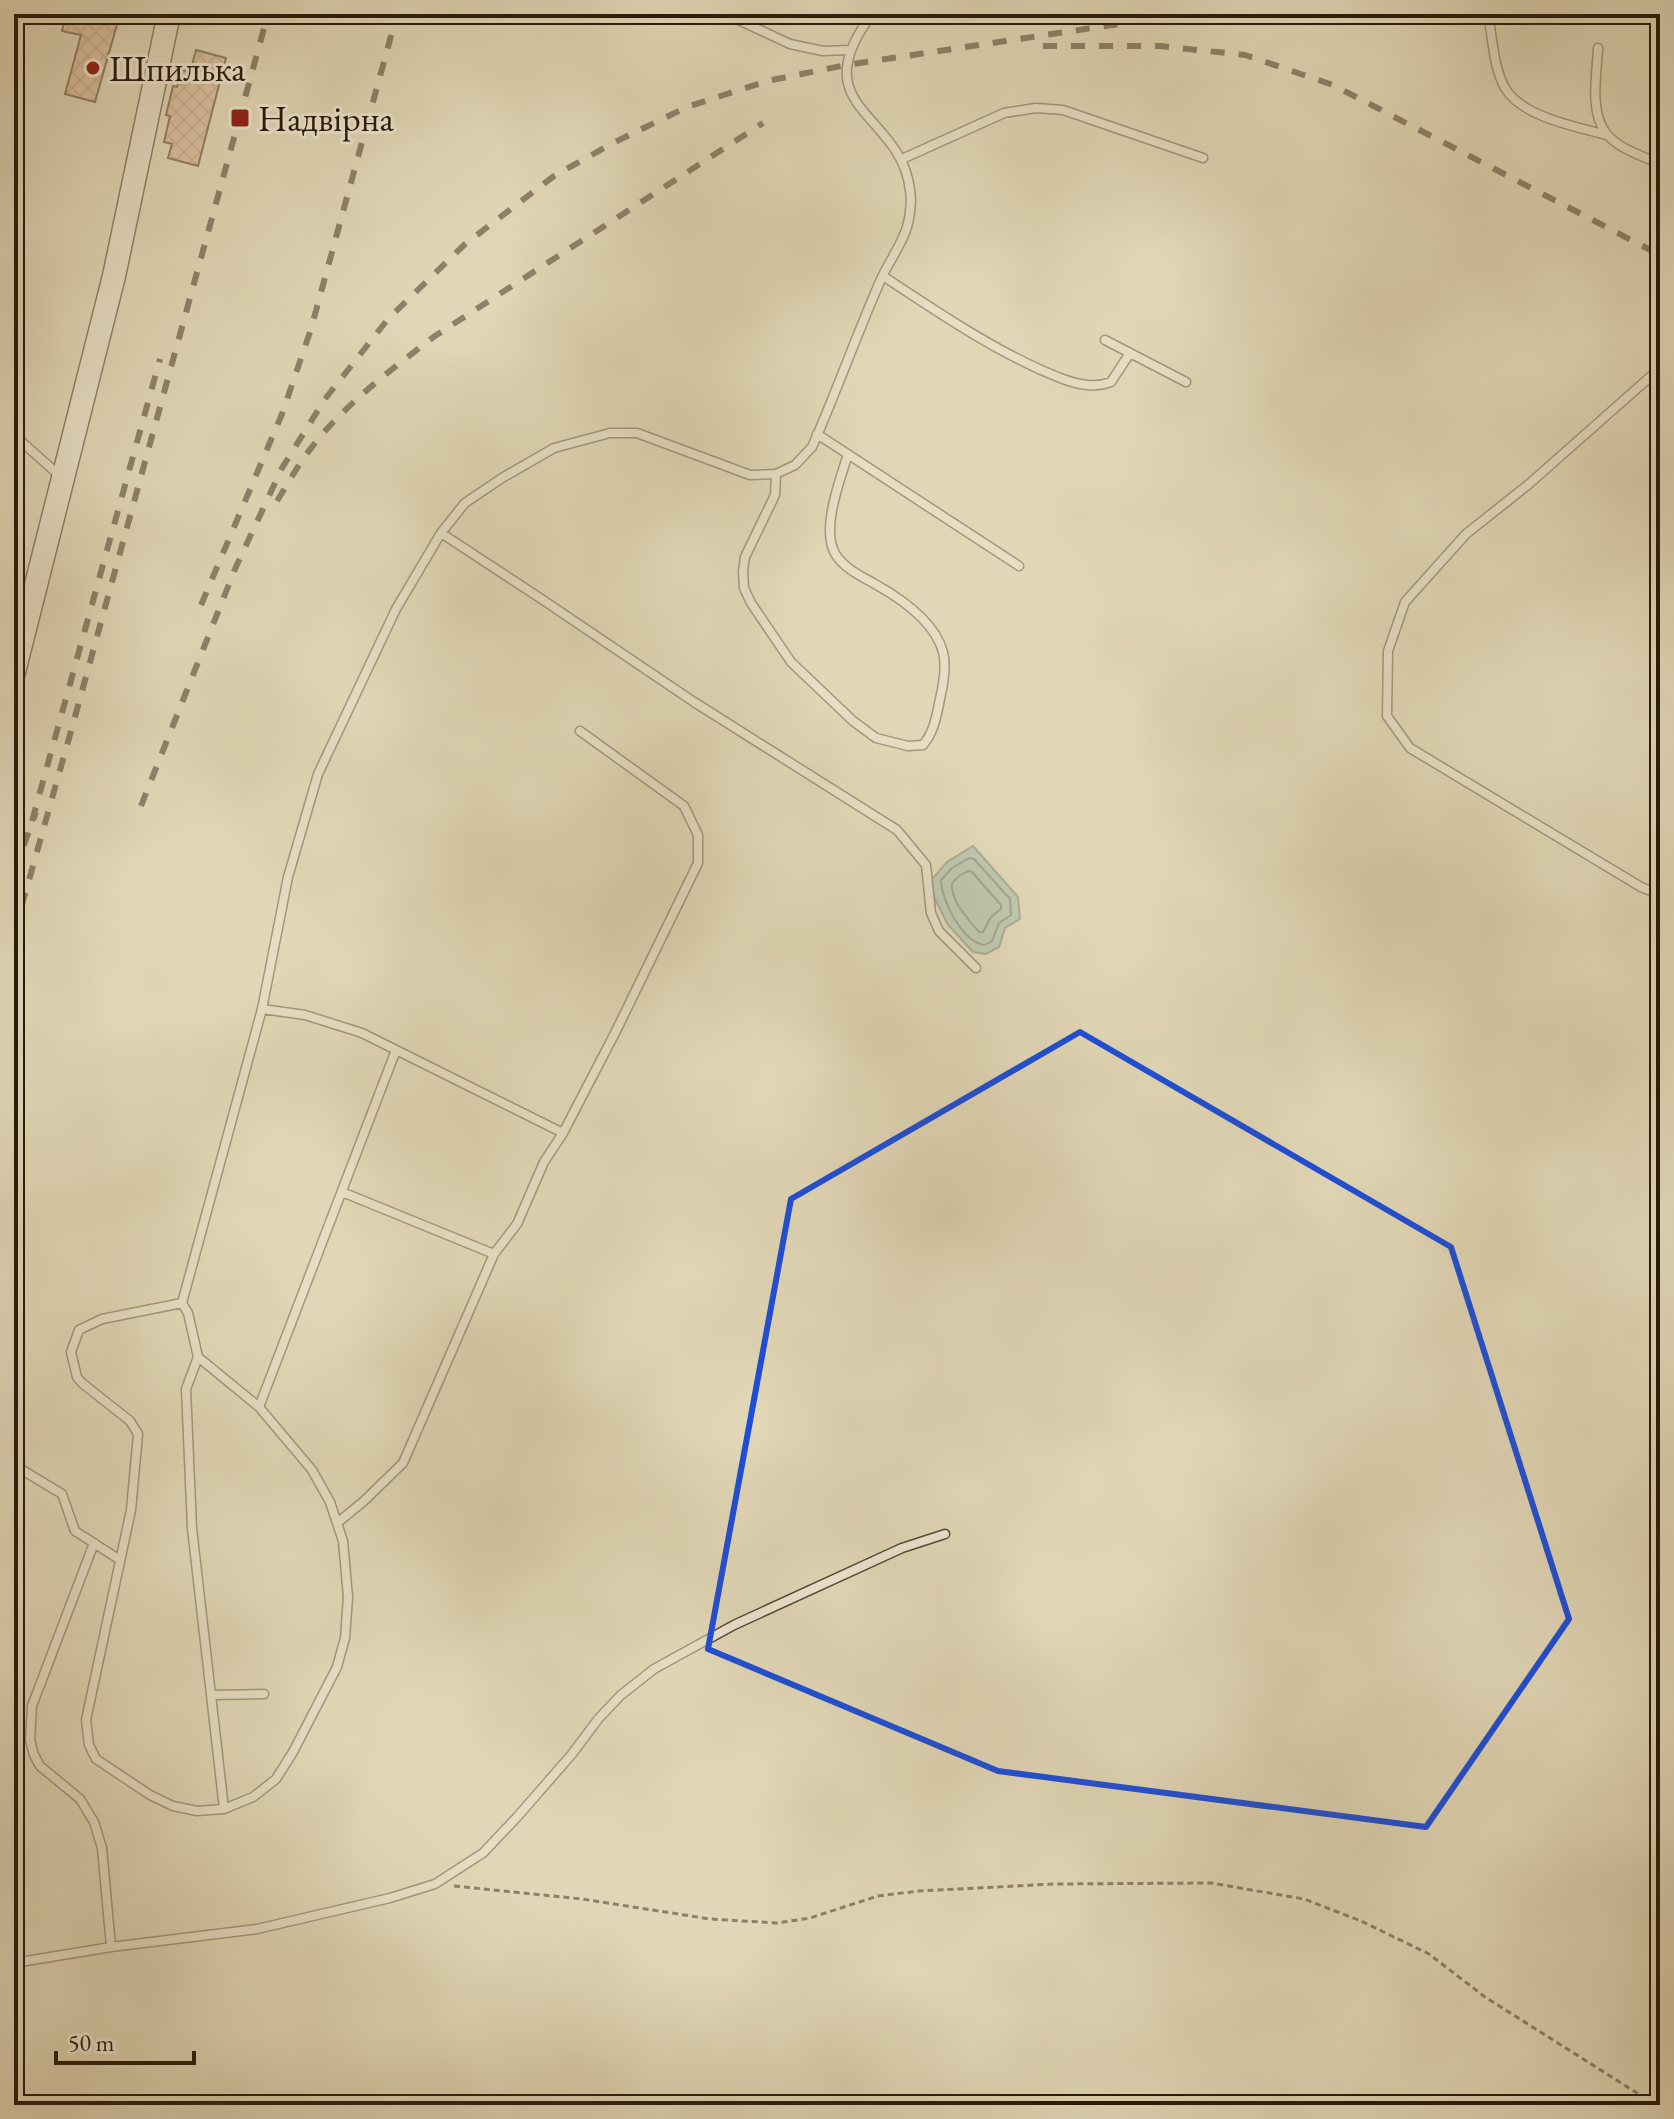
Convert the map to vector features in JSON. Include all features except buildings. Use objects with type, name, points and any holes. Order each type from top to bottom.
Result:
[{"type":"main road","points":[[15,665],[114,276],[169,14]]},
{"type":"lane","points":[[726,14],[790,44],[823,51],[850,50]]},
{"type":"lane","points":[[224,1809],[192,1528],[186,1389],[198,1357],[188,1313],[182,1303],[262,1009],[288,877],[318,774],[396,609],[441,533],[465,503],[554,448],[610,433],[637,433],[750,475],[776,474],[795,465],[812,447],[907,226],[911,192],[902,159],[854,100],[848,88],[846,65],[850,50],[856,35],[872,14]]},
{"type":"lane","points":[[1490,26],[1506,89],[1525,107],[1555,122],[1607,135],[1623,147],[1660,164]]},
{"type":"lane","points":[[1598,48],[1598,119],[1607,135]]},
{"type":"lane","points":[[902,159],[1004,113],[1036,108],[1063,110],[1203,158]]},
{"type":"lane","points":[[883,276],[1015,358],[1063,380],[1086,385],[1111,382],[1130,353]]},
{"type":"lane","points":[[1105,340],[1186,382]]},
{"type":"lane","points":[[1660,371],[1466,534],[1405,602],[1388,651],[1387,716],[1410,748],[1628,879],[1660,895]]},
{"type":"lane","points":[[817,434],[1019,566]]},
{"type":"lane","points":[[14,435],[63,479]]},
{"type":"lane","points":[[776,474],[775,495],[745,557],[744,588],[751,603],[791,662],[853,721],[876,738],[908,746],[923,745],[932,735],[944,681],[943,652],[933,631],[901,598],[849,569],[835,554],[829,532],[848,454]]},
{"type":"lane","points":[[441,533],[694,702],[897,830],[926,865],[931,913],[939,931],[976,968]]},
{"type":"lane","points":[[337,1523],[403,1463],[494,1254],[517,1224],[544,1162],[563,1133],[615,1033],[698,863],[698,835],[684,806],[580,731]]},
{"type":"lane","points":[[262,1009],[305,1015],[362,1033],[563,1133]]},
{"type":"lane","points":[[259,1407],[396,1050]]},
{"type":"lane","points":[[342,1192],[494,1254]]},
{"type":"lane","points":[[182,1303],[102,1319],[79,1330],[71,1352],[73,1365],[82,1383],[130,1421],[138,1434],[131,1510],[86,1720],[89,1745],[96,1759],[150,1795],[173,1806],[197,1811],[224,1809],[253,1797],[276,1779],[337,1667],[345,1638],[348,1597],[343,1541],[330,1502],[312,1470],[259,1407],[198,1357]]},
{"type":"lane","points":[[14,1465],[62,1494],[75,1531],[120,1560]]},
{"type":"lane","points":[[14,1963],[111,1947],[257,1929],[390,1898],[435,1884],[483,1853],[614,1702],[654,1669],[734,1625],[902,1548],[945,1534]]},
{"type":"lane","points":[[94,1543],[32,1706],[30,1740],[40,1766],[80,1799],[94,1822],[102,1848],[111,1947]]},
{"type":"lane","points":[[211,1695],[264,1694]]},
{"type":"path","points":[[435,1884],[596,1901],[710,1919],[777,1923],[810,1918],[878,1896],[1054,1884],[1211,1883],[1304,1899],[1361,1921],[1429,1954],[1485,1997],[1656,2105]]},
{"type":"highlighted area","points":[[1080,1032],[1451,1247],[1569,1619],[1426,1827],[998,1771],[708,1649],[791,1199]]},
{"type":"water","points":[[973,846],[1018,897],[1020,919],[1005,928],[999,947],[986,954],[973,952],[948,925],[934,897],[932,879],[947,862]]},
{"type":"railway","points":[[14,933],[268,14]]},
{"type":"railway","points":[[201,605],[282,414],[311,329],[397,14]]},
{"type":"railway","points":[[141,806],[235,569],[282,468],[325,399],[388,319],[464,245],[554,176],[687,107],[767,81],[846,65],[1185,14]]},
{"type":"railway","points":[[1043,46],[1160,46],[1245,55],[1333,85],[1660,255]]},
{"type":"railway","points":[[277,501],[303,459],[331,424],[399,364],[435,336],[763,123]]},
{"type":"railway","points":[[32,821],[160,359]]},
{"type":"railway","points":[[14,872],[36,812]]},
{"type":"place","name":"Шпилька","points":[[93,68]]},
{"type":"place","name":"Надвірна","points":[[240,118]]}]
